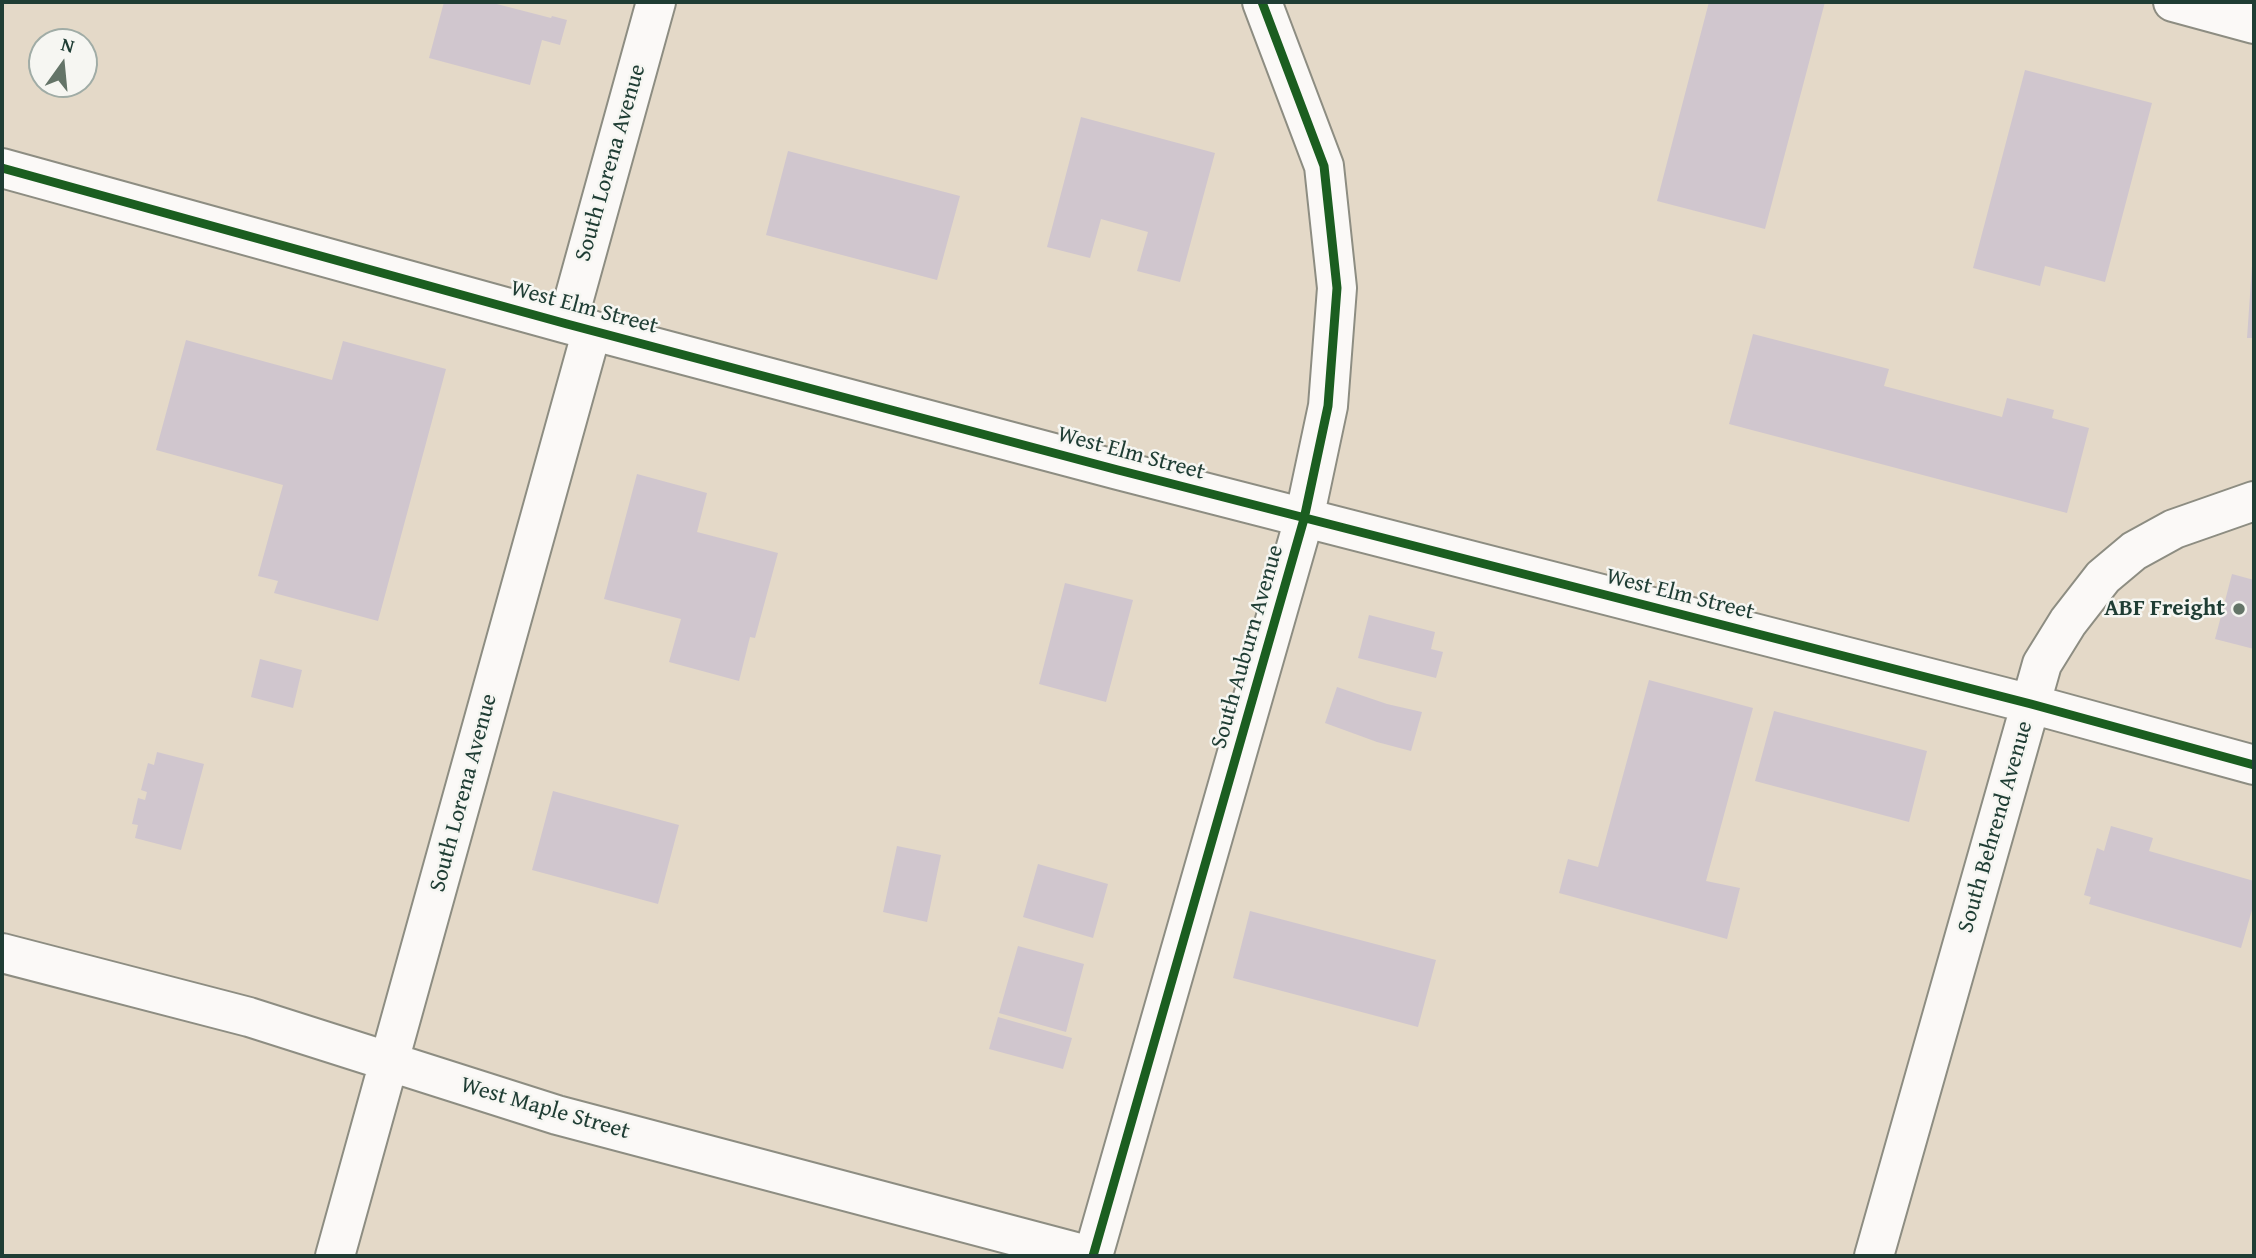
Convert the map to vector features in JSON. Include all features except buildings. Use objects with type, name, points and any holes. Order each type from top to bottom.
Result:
[{"type":"street","name":"South Lorena Avenue","points":[[335,1256],[389,1063],[579,327],[656,2]]},
{"type":"street","name":"South Auburn Avenue","points":[[1092,1256],[1304,519],[1328,406],[1337,288],[1324,166],[1262,2]]},
{"type":"street","points":[[2173,2],[2254,24]]},
{"type":"street","name":"West Elm Street","points":[[2,168],[579,327],[1304,519],[2031,704],[2254,765]]},
{"type":"street","name":"South Behrend Avenue","points":[[1874,1256],[2042,664],[2068,622],[2102,577],[2134,551],[2174,529],[2254,501]]},
{"type":"street","name":"West Maple Street","points":[[2,953],[249,1017],[557,1115],[1092,1256]]},
{"type":"cycle path","points":[[1093,1256],[1304,519],[1328,406],[1337,288],[1324,166],[1262,2]]},
{"type":"cycle path","points":[[2,168],[567,324],[1118,470],[2031,704],[2254,765]]},
{"type":"place","name":"ABF Freight","points":[[2239,609]]}]
